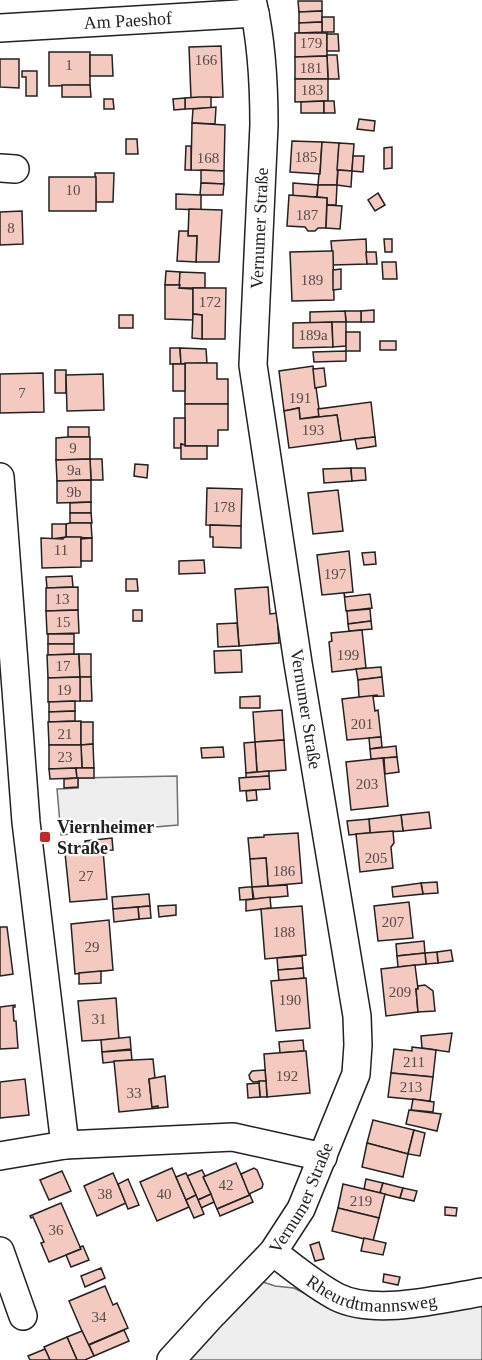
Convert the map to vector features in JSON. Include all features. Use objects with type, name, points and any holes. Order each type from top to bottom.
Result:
[{"type":"street","name":"Am Paeshof","points":[[0,28],[254,7]]},
{"type":"street","name":"Vernumer Straße","points":[[171,1360],[273,1252],[301,1209],[356,1074],[358,1045],[357,1016],[298,663],[253,365],[264,116],[262,53],[254,7]]},
{"type":"street","points":[[0,477],[26,822],[65,1144]]},
{"type":"street","points":[[0,1156],[65,1144],[233,1137],[323,1157]]},
{"type":"street","points":[[0,1251],[23,1316]]},
{"type":"street","name":"Rheurdtmannsweg","points":[[273,1252],[311,1281],[339,1298],[361,1304],[380,1306],[482,1292]]},
{"type":"shaded area","points":[[177,776],[178,825],[61,835],[57,789],[78,788],[78,778]]},
{"type":"shaded area","points":[[263,1282],[294,1288],[338,1310],[482,1303],[482,1360],[186,1360],[228,1312]]},
{"type":"building","points":[[298,1],[322,1],[322,11],[299,12]]},
{"type":"building","points":[[322,11],[322,22],[299,23],[299,12]]},
{"type":"building","points":[[322,17],[334,17],[334,32],[322,32]]},
{"type":"building","points":[[322,22],[322,32],[299,33],[299,23]]},
{"type":"building","points":[[295,33],[327,33],[327,56],[295,57]]},
{"type":"building","points":[[327,34],[338,34],[339,51],[327,51]]},
{"type":"building","points":[[221,46],[223,97],[191,98],[189,47]]},
{"type":"building","points":[[49,52],[90,52],[90,85],[49,86]]},
{"type":"building","points":[[90,55],[112,55],[113,76],[90,76]]},
{"type":"building","points":[[327,55],[337,55],[339,79],[328,79]]},
{"type":"building","points":[[327,56],[328,79],[295,79],[295,57]]},
{"type":"building","points":[[0,59],[19,59],[19,88],[0,87]]},
{"type":"building","points":[[22,71],[37,71],[37,96],[26,96],[26,77],[22,77]]},
{"type":"building","points":[[295,79],[328,79],[328,101],[295,102]]},
{"type":"building","points":[[62,85],[90,85],[91,97],[62,97]]},
{"type":"building","points":[[211,97],[211,108],[185,109],[185,98]]},
{"type":"building","points":[[185,98],[185,109],[174,110],[173,99]]},
{"type":"building","points":[[104,99],[113,99],[114,109],[104,109]]},
{"type":"building","points":[[324,101],[324,113],[301,113],[301,102]]},
{"type":"building","points":[[324,101],[334,101],[335,113],[324,113]]},
{"type":"building","points":[[216,107],[215,124],[192,123],[193,109]]},
{"type":"building","points":[[359,119],[375,121],[374,131],[357,129]]},
{"type":"building","points":[[192,123],[225,125],[224,171],[191,170]]},
{"type":"building","points":[[126,139],[137,139],[138,154],[126,154]]},
{"type":"building","points":[[292,141],[322,142],[320,174],[290,172]]},
{"type":"building","points":[[322,142],[339,143],[337,185],[318,185]]},
{"type":"building","points":[[339,143],[354,144],[352,171],[337,170]]},
{"type":"building","points":[[186,146],[191,146],[191,170],[185,170]]},
{"type":"building","points":[[392,147],[392,168],[384,169],[384,148]]},
{"type":"building","points":[[353,156],[364,156],[363,172],[352,171]]},
{"type":"building","points":[[201,170],[224,171],[224,184],[201,183]]},
{"type":"building","points":[[338,170],[352,171],[351,187],[337,185]]},
{"type":"building","points":[[95,173],[114,173],[113,202],[96,202]]},
{"type":"building","points":[[49,177],[96,177],[96,211],[49,211]]},
{"type":"building","points":[[201,183],[224,184],[223,195],[200,195]]},
{"type":"building","points":[[293,183],[318,185],[317,197],[293,196]]},
{"type":"building","points":[[318,185],[337,185],[336,205],[327,205],[327,198],[317,197]]},
{"type":"building","points":[[378,193],[385,205],[375,211],[368,200]]},
{"type":"building","points":[[176,194],[201,195],[201,210],[176,209]]},
{"type":"building","points":[[289,195],[327,198],[326,228],[308,231],[305,227],[287,226]]},
{"type":"building","points":[[327,205],[342,206],[340,229],[326,228]]},
{"type":"building","points":[[189,209],[222,210],[219,262],[196,262],[197,236],[188,236]]},
{"type":"building","points":[[22,211],[23,244],[0,245],[0,212]]},
{"type":"building","points":[[179,231],[188,231],[188,236],[197,236],[196,262],[177,261]]},
{"type":"building","points":[[366,239],[367,264],[333,265],[331,241]]},
{"type":"building","points":[[384,239],[392,239],[392,252],[385,252]]},
{"type":"building","points":[[333,251],[334,300],[292,301],[290,252]]},
{"type":"building","points":[[366,252],[376,252],[377,264],[367,264]]},
{"type":"building","points":[[382,262],[396,262],[397,279],[383,279]]},
{"type":"building","points":[[341,269],[341,289],[333,290],[333,270]]},
{"type":"building","points":[[166,271],[180,272],[180,285],[165,285]]},
{"type":"building","points":[[180,272],[205,273],[205,288],[179,288]]},
{"type":"building","points":[[165,285],[180,285],[179,288],[193,289],[193,320],[165,319]]},
{"type":"building","points":[[193,288],[226,288],[225,339],[202,339],[202,315],[193,314]]},
{"type":"building","points":[[374,310],[374,322],[361,322],[361,311]]},
{"type":"building","points":[[345,311],[361,311],[361,322],[346,322]]},
{"type":"building","points":[[345,311],[346,322],[310,323],[310,312]]},
{"type":"building","points":[[193,314],[202,315],[202,339],[192,338]]},
{"type":"building","points":[[119,315],[133,315],[133,328],[119,328]]},
{"type":"building","points":[[332,322],[333,347],[293,348],[293,323]]},
{"type":"building","points":[[332,322],[346,322],[346,346],[333,347]]},
{"type":"building","points":[[346,332],[360,332],[360,351],[346,351]]},
{"type":"building","points":[[380,341],[396,341],[396,350],[380,350]]},
{"type":"building","points":[[170,348],[180,348],[181,364],[170,364]]},
{"type":"building","points":[[180,348],[206,349],[207,363],[181,364]]},
{"type":"building","points":[[346,351],[346,361],[314,362],[313,352]]},
{"type":"building","points":[[185,363],[217,363],[217,379],[228,379],[228,404],[185,404]]},
{"type":"building","points":[[173,364],[185,364],[185,391],[173,391]]},
{"type":"building","points":[[313,366],[320,416],[300,419],[299,408],[284,411],[279,371]]},
{"type":"building","points":[[324,368],[326,386],[315,388],[313,369]]},
{"type":"building","points":[[55,370],[66,370],[66,393],[55,393]]},
{"type":"building","points":[[43,373],[44,412],[0,413],[0,374]]},
{"type":"building","points":[[103,374],[104,410],[67,411],[66,375]]},
{"type":"building","points":[[371,402],[375,437],[341,441],[337,415],[319,417],[318,409]]},
{"type":"building","points":[[185,404],[228,404],[228,430],[218,430],[218,446],[185,446]]},
{"type":"building","points":[[299,408],[300,419],[337,415],[341,441],[289,448],[284,411]]},
{"type":"building","points":[[174,418],[185,418],[185,445],[181,444],[181,448],[174,448]]},
{"type":"building","points":[[68,427],[89,427],[89,437],[68,437]]},
{"type":"building","points":[[90,437],[90,459],[56,460],[56,438]]},
{"type":"building","points":[[375,437],[376,446],[357,449],[355,439]]},
{"type":"building","points":[[181,444],[207,446],[207,459],[181,459]]},
{"type":"building","points":[[90,459],[102,459],[103,480],[91,480]]},
{"type":"building","points":[[90,459],[91,480],[57,481],[56,460]]},
{"type":"building","points":[[135,464],[148,465],[147,478],[134,476]]},
{"type":"building","points":[[351,468],[352,481],[324,483],[323,469]]},
{"type":"building","points":[[351,468],[365,468],[366,480],[352,481]]},
{"type":"building","points":[[91,480],[91,502],[57,503],[57,481]]},
{"type":"building","points":[[207,488],[242,489],[241,526],[206,525]]},
{"type":"building","points":[[338,490],[343,531],[313,534],[308,493]]},
{"type":"building","points":[[91,502],[91,513],[70,513],[70,503]]},
{"type":"building","points":[[70,513],[91,513],[92,523],[70,523]]},
{"type":"building","points":[[91,523],[92,538],[66,537],[66,524]]},
{"type":"building","points":[[52,524],[66,524],[66,537],[52,539]]},
{"type":"building","points":[[210,525],[241,526],[241,548],[213,547]]},
{"type":"building","points":[[81,537],[81,567],[42,568],[41,538],[63,539]]},
{"type":"building","points":[[92,538],[92,561],[81,561],[81,539]]},
{"type":"building","points":[[349,551],[353,592],[322,595],[317,555]]},
{"type":"building","points":[[375,552],[376,564],[364,565],[362,553]]},
{"type":"building","points":[[204,560],[205,573],[179,574],[179,561]]},
{"type":"building","points":[[72,576],[73,587],[47,588],[46,577]]},
{"type":"building","points":[[126,579],[137,579],[138,591],[126,591]]},
{"type":"building","points":[[78,587],[78,610],[46,611],[46,588]]},
{"type":"building","points":[[268,587],[270,614],[277,613],[279,643],[239,646],[235,589]]},
{"type":"building","points":[[344,593],[345,597],[370,594],[372,608],[346,611]]},
{"type":"building","points":[[370,609],[371,621],[348,624],[347,611]]},
{"type":"building","points":[[78,610],[79,633],[47,634],[46,611]]},
{"type":"building","points":[[133,610],[142,610],[142,621],[133,621]]},
{"type":"building","points":[[371,621],[372,629],[349,631],[348,624]]},
{"type":"building","points":[[237,623],[239,646],[218,647],[217,624]]},
{"type":"building","points":[[362,630],[366,668],[332,672],[329,642],[332,641],[331,633]]},
{"type":"building","points":[[48,634],[74,634],[74,644],[48,644]]},
{"type":"building","points":[[48,644],[74,644],[74,654],[48,655]]},
{"type":"building","points":[[241,650],[242,672],[215,673],[214,651]]},
{"type":"building","points":[[79,654],[80,677],[48,678],[47,655]]},
{"type":"building","points":[[79,654],[91,654],[91,677],[80,677]]},
{"type":"building","points":[[381,667],[382,677],[358,680],[356,669]]},
{"type":"building","points":[[80,677],[91,677],[92,701],[80,701]]},
{"type":"building","points":[[80,677],[80,701],[48,702],[48,678]]},
{"type":"building","points":[[382,677],[384,696],[359,697],[358,680]]},
{"type":"building","points":[[377,695],[373,696],[375,711],[378,710],[381,737],[347,740],[342,699]]},
{"type":"building","points":[[260,696],[260,708],[240,708],[240,697]]},
{"type":"building","points":[[75,701],[75,711],[49,712],[49,702]]},
{"type":"building","points":[[282,710],[284,740],[255,742],[253,712]]},
{"type":"building","points":[[75,711],[75,721],[49,722],[49,712]]},
{"type":"building","points":[[81,721],[81,745],[49,745],[48,722]]},
{"type":"building","points":[[81,722],[93,722],[93,744],[81,745]]},
{"type":"building","points":[[381,737],[382,747],[370,749],[369,738]]},
{"type":"building","points":[[284,740],[286,770],[257,772],[255,742]]},
{"type":"building","points":[[255,742],[257,772],[246,773],[244,743]]},
{"type":"building","points":[[93,744],[94,768],[82,768],[81,745]]},
{"type":"building","points":[[49,745],[81,745],[82,768],[49,769]]},
{"type":"building","points":[[396,746],[397,757],[371,759],[370,749]]},
{"type":"building","points":[[223,747],[224,757],[202,758],[201,748]]},
{"type":"building","points":[[397,757],[399,772],[385,774],[384,758]]},
{"type":"building","points":[[383,758],[388,806],[351,810],[346,762]]},
{"type":"building","points":[[76,768],[77,778],[50,779],[49,769]]},
{"type":"building","points":[[76,768],[94,768],[94,778],[77,778]]},
{"type":"building","points":[[269,771],[269,776],[246,778],[246,773]]},
{"type":"building","points":[[269,776],[270,789],[240,791],[239,778]]},
{"type":"building","points":[[78,778],[78,787],[64,788],[64,779]]},
{"type":"building","points":[[256,790],[257,800],[247,801],[246,791]]},
{"type":"building","points":[[429,812],[431,828],[403,831],[401,815]]},
{"type":"building","points":[[401,815],[403,831],[370,833],[369,819]]},
{"type":"building","points":[[369,819],[370,833],[349,835],[347,821]]},
{"type":"building","points":[[393,831],[394,843],[391,847],[393,868],[360,872],[356,834]]},
{"type":"building","points":[[298,833],[302,883],[268,886],[266,858],[250,859],[248,838]]},
{"type":"building","points":[[112,838],[113,850],[86,851],[85,841]]},
{"type":"building","points":[[103,850],[107,899],[70,902],[65,853]]},
{"type":"building","points":[[266,858],[268,886],[252,887],[250,859]]},
{"type":"building","points":[[437,882],[438,893],[423,894],[421,883]]},
{"type":"building","points":[[421,883],[423,894],[393,897],[392,887]]},
{"type":"building","points":[[287,885],[288,896],[254,899],[252,887]]},
{"type":"building","points":[[252,887],[253,899],[240,900],[239,888]]},
{"type":"building","points":[[149,894],[150,906],[113,909],[112,897]]},
{"type":"building","points":[[270,897],[271,908],[246,911],[246,900]]},
{"type":"building","points":[[409,902],[413,938],[378,941],[374,906]]},
{"type":"building","points":[[176,905],[176,915],[159,917],[158,906]]},
{"type":"building","points":[[150,906],[151,918],[139,919],[138,907]]},
{"type":"building","points":[[302,906],[306,955],[265,959],[261,909]]},
{"type":"building","points":[[138,907],[139,919],[114,922],[113,909]]},
{"type":"building","points":[[109,920],[113,970],[75,974],[71,924]]},
{"type":"building","points":[[0,927],[7,927],[13,974],[0,976]]},
{"type":"building","points":[[424,941],[425,953],[397,956],[396,944]]},
{"type":"building","points":[[451,950],[453,961],[438,963],[437,952]]},
{"type":"building","points":[[437,952],[438,963],[426,964],[425,953]]},
{"type":"building","points":[[425,953],[426,964],[398,967],[397,956]]},
{"type":"building","points":[[302,956],[303,968],[278,970],[277,958]]},
{"type":"building","points":[[415,965],[418,1012],[386,1016],[381,969]]},
{"type":"building","points":[[303,968],[304,978],[279,981],[278,970]]},
{"type":"building","points":[[101,971],[101,983],[79,984],[79,973]]},
{"type":"building","points":[[306,978],[310,1028],[276,1031],[271,981]]},
{"type":"building","points":[[425,985],[433,991],[435,1011],[418,1012],[416,989],[418,986]]},
{"type":"building","points":[[116,998],[119,1039],[82,1041],[78,1001]]},
{"type":"building","points":[[15,1005],[13,1007],[18,1048],[0,1049],[0,1007]]},
{"type":"building","points":[[452,1033],[449,1052],[422,1048],[421,1036]]},
{"type":"building","points":[[130,1037],[131,1049],[102,1052],[101,1040]]},
{"type":"building","points":[[303,1040],[304,1051],[280,1053],[279,1042]]},
{"type":"building","points":[[412,1047],[436,1050],[433,1077],[391,1073],[394,1049],[412,1051]]},
{"type":"building","points":[[131,1050],[132,1060],[103,1063],[102,1052]]},
{"type":"building","points":[[306,1051],[310,1093],[267,1097],[264,1054]]},
{"type":"building","points":[[153,1059],[155,1078],[149,1079],[152,1107],[158,1106],[158,1108],[119,1112],[114,1061]]},
{"type":"building","points":[[265,1070],[266,1081],[253,1082],[250,1079],[249,1075],[252,1071]]},
{"type":"building","points":[[391,1073],[433,1077],[430,1101],[388,1097]]},
{"type":"building","points":[[165,1076],[168,1107],[152,1107],[149,1079]]},
{"type":"building","points":[[25,1079],[29,1115],[0,1118],[0,1082]]},
{"type":"building","points":[[259,1081],[266,1081],[267,1097],[260,1097]]},
{"type":"building","points":[[259,1083],[260,1097],[248,1098],[247,1084]]},
{"type":"building","points":[[413,1099],[434,1102],[433,1112],[411,1110]]},
{"type":"building","points":[[409,1110],[441,1114],[437,1131],[406,1124]]},
{"type":"building","points":[[373,1120],[414,1130],[408,1154],[367,1143]]},
{"type":"building","points":[[414,1130],[425,1133],[420,1156],[408,1154]]},
{"type":"building","points":[[367,1143],[408,1154],[403,1177],[362,1167]]},
{"type":"building","points":[[236,1163],[250,1195],[217,1209],[203,1177]]},
{"type":"building","points":[[172,1168],[189,1207],[157,1221],[140,1182]]},
{"type":"building","points":[[254,1168],[263,1184],[262,1188],[249,1194],[241,1174]]},
{"type":"building","points":[[202,1170],[211,1194],[198,1200],[187,1176]]},
{"type":"building","points":[[62,1171],[71,1191],[49,1200],[40,1180]]},
{"type":"building","points":[[113,1173],[126,1203],[97,1216],[84,1186]]},
{"type":"building","points":[[186,1173],[196,1195],[186,1200],[176,1177]]},
{"type":"building","points":[[128,1179],[139,1205],[128,1209],[118,1184]]},
{"type":"building","points":[[366,1179],[383,1183],[380,1193],[364,1189]]},
{"type":"building","points":[[383,1183],[403,1188],[400,1198],[380,1193]]},
{"type":"building","points":[[343,1184],[385,1194],[379,1218],[338,1208]]},
{"type":"building","points":[[403,1188],[417,1191],[414,1201],[400,1198]]},
{"type":"building","points":[[211,1194],[214,1202],[201,1208],[198,1200]]},
{"type":"building","points":[[196,1195],[204,1214],[194,1218],[186,1200]]},
{"type":"building","points":[[250,1195],[253,1202],[220,1216],[217,1209]]},
{"type":"building","points":[[61,1203],[81,1249],[49,1262],[41,1243],[44,1242],[33,1217],[30,1216]]},
{"type":"building","points":[[445,1207],[457,1208],[456,1216],[445,1215]]},
{"type":"building","points":[[338,1208],[379,1218],[373,1241],[332,1231]]},
{"type":"building","points":[[364,1238],[386,1243],[383,1255],[361,1251]]},
{"type":"building","points":[[319,1242],[324,1259],[315,1261],[310,1245]]},
{"type":"building","points":[[83,1246],[89,1260],[71,1267],[66,1255]]},
{"type":"building","points":[[101,1268],[105,1278],[85,1287],[81,1276]]},
{"type":"building","points":[[384,1274],[400,1277],[398,1285],[383,1282]]},
{"type":"building","points":[[105,1286],[113,1305],[117,1303],[128,1328],[88,1345],[69,1301]]},
{"type":"building","points":[[124,1330],[129,1341],[94,1356],[89,1345]]},
{"type":"building","points":[[82,1331],[94,1356],[85,1360],[77,1360],[67,1337]]},
{"type":"building","points":[[67,1337],[77,1360],[50,1360],[44,1347]]},
{"type":"building","points":[[45,1349],[50,1360],[30,1360],[28,1356]]},
{"type":"place","name":"Viernheimer Straße","points":[[45,837]]}]
